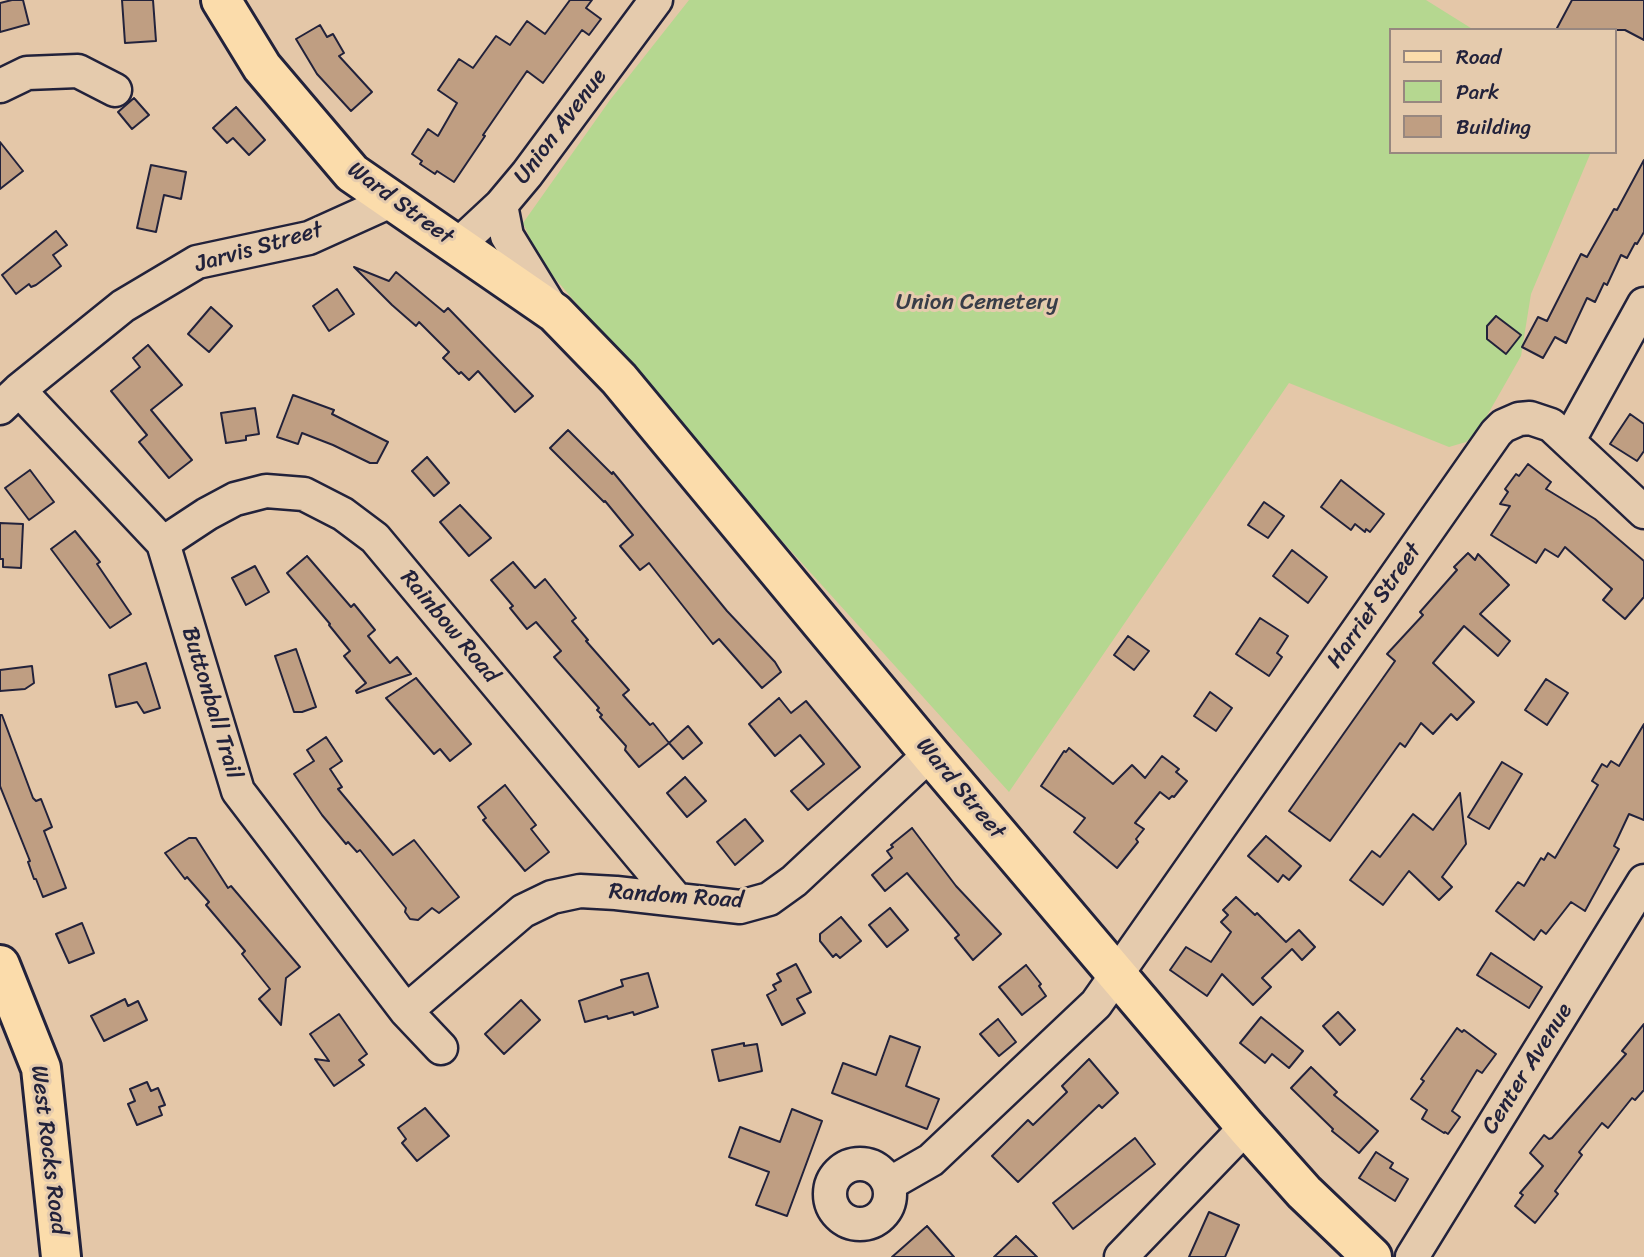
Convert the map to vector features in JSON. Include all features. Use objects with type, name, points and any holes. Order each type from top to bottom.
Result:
[{"type":"main road","name":"Ward Street","points":[[221,0],[262,68],[352,173],[555,313],[619,379],[930,754],[1246,1127],[1304,1192],[1373,1257]]},
{"type":"main road","name":"West Rocks Road","points":[[0,965],[41,1068],[61,1257]]},
{"type":"street","name":"Union Avenue","points":[[457,246],[501,205],[527,174],[656,0]]},
{"type":"street","points":[[0,86],[27,73],[78,71],[115,90]]},
{"type":"street","name":"Jarvis Street","points":[[9,399],[123,306],[197,262],[309,239],[391,201]]},
{"type":"street","name":"Ward Street","points":[[501,205],[505,227],[514,248],[555,313]]},
{"type":"street","points":[[1644,304],[1569,440],[1644,512]]},
{"type":"street","name":"Buttonball Trail","points":[[9,399],[163,544],[238,791],[407,1011],[442,1048]]},
{"type":"street","name":"Harriet Street","points":[[1118,975],[1496,433],[1510,422],[1530,418],[1551,425],[1569,440]]},
{"type":"street","name":"Rainbow Road","points":[[163,544],[207,514],[235,499],[266,491],[303,494],[343,513],[375,538],[676,899]]},
{"type":"street","name":"Random Road","points":[[407,1011],[523,911],[552,897],[580,891],[740,907],[768,899],[794,881],[930,754]]},
{"type":"street","name":"Center Avenue","points":[[1412,1257],[1644,881]]},
{"type":"street","points":[[889,1184],[931,1160],[1096,1004],[1118,975]]},
{"type":"street","points":[[1121,1257],[1246,1127]]},
{"type":"green space","name":"Union Cemetery","points":[[689,0],[1426,0],[1471,28],[1388,28],[1388,154],[1590,154],[1531,294],[1521,356],[1480,428],[1466,442],[1449,447],[1289,383],[1009,792],[753,509],[540,261],[523,223],[610,100]]},
{"type":"building","points":[[23,0],[29,24],[0,32],[0,3]]},
{"type":"building","points":[[122,0],[153,0],[156,41],[125,43]]},
{"type":"building","points":[[570,0],[592,0],[586,8],[601,19],[589,35],[582,30],[543,83],[527,71],[454,182],[420,164],[422,161],[412,154],[428,129],[438,136],[457,103],[438,90],[459,59],[473,68],[496,36],[510,45],[527,21],[545,34]]},
{"type":"building","points":[[1572,0],[1644,0],[1644,40],[1616,28],[1557,28]]},
{"type":"building","points":[[320,25],[327,37],[333,34],[344,53],[339,56],[372,92],[351,111],[317,74],[296,39]]},
{"type":"building","points":[[134,98],[149,115],[132,129],[118,112]]},
{"type":"building","points":[[236,107],[265,140],[249,155],[233,138],[227,143],[213,128]]},
{"type":"building","points":[[0,142],[23,171],[0,189]]},
{"type":"building","points":[[1644,160],[1644,232],[1637,244],[1635,243],[1627,258],[1621,255],[1607,285],[1604,283],[1595,302],[1587,298],[1566,343],[1555,337],[1543,358],[1522,347],[1538,317],[1547,321],[1581,254],[1587,257]]},
{"type":"building","points":[[151,165],[186,172],[181,199],[164,195],[156,232],[137,228]]},
{"type":"building","points":[[56,231],[67,245],[53,255],[61,266],[36,285],[31,287],[29,284],[16,294],[2,275]]},
{"type":"building","points":[[354,267],[389,281],[396,272],[444,312],[448,308],[533,396],[515,412],[478,371],[469,380],[461,372],[459,374],[443,358],[449,352],[419,322],[416,326],[392,305]]},
{"type":"building","points":[[337,289],[354,314],[329,331],[313,306]]},
{"type":"building","points":[[211,307],[232,326],[209,352],[188,334]]},
{"type":"building","points":[[1496,316],[1521,335],[1506,354],[1487,339],[1487,326]]},
{"type":"building","points":[[148,345],[182,385],[151,410],[192,460],[169,478],[139,442],[147,435],[111,391],[140,367],[133,358]]},
{"type":"building","points":[[293,395],[334,410],[332,414],[388,442],[377,463],[370,463],[302,433],[298,444],[277,437]]},
{"type":"building","points":[[255,408],[259,434],[246,436],[246,440],[226,443],[221,413]]},
{"type":"building","points":[[1630,414],[1644,424],[1644,451],[1637,461],[1610,444]]},
{"type":"building","points":[[568,430],[612,474],[613,472],[727,611],[775,662],[781,672],[762,688],[719,639],[713,644],[649,563],[640,570],[620,546],[633,535],[605,501],[550,448]]},
{"type":"building","points":[[427,457],[449,483],[434,496],[412,471]]},
{"type":"building","points":[[1528,464],[1551,482],[1546,489],[1595,519],[1644,561],[1644,597],[1625,619],[1603,600],[1612,589],[1565,547],[1558,557],[1545,549],[1536,563],[1491,535],[1510,506],[1500,504],[1508,492],[1505,489]]},
{"type":"building","points":[[30,470],[54,502],[29,520],[5,488]]},
{"type":"building","points":[[1341,480],[1384,514],[1370,532],[1366,529],[1365,532],[1355,524],[1351,530],[1321,507]]},
{"type":"building","points":[[1264,502],[1284,516],[1268,538],[1248,525]]},
{"type":"building","points":[[460,505],[491,538],[469,556],[440,522]]},
{"type":"building","points":[[0,523],[23,524],[21,568],[3,567],[3,559],[0,559]]},
{"type":"building","points":[[75,531],[100,562],[97,564],[131,614],[110,628],[51,549]]},
{"type":"building","points":[[1292,550],[1327,577],[1308,603],[1273,576]]},
{"type":"building","points":[[1468,553],[1475,560],[1478,554],[1509,585],[1480,614],[1510,641],[1498,656],[1464,626],[1433,663],[1474,702],[1457,720],[1451,714],[1433,734],[1421,723],[1405,747],[1400,743],[1330,841],[1289,811],[1395,661],[1387,654],[1423,615],[1420,612],[1457,570],[1454,567]]},
{"type":"building","points":[[307,556],[351,607],[354,604],[375,630],[368,636],[390,663],[397,657],[411,674],[357,693],[366,683],[344,656],[350,651],[287,573]]},
{"type":"building","points":[[513,562],[535,588],[545,579],[576,618],[572,621],[588,640],[586,641],[629,690],[623,695],[650,725],[653,723],[669,743],[639,767],[625,750],[626,746],[600,717],[602,715],[597,710],[599,708],[554,657],[561,651],[536,622],[527,629],[510,608],[513,606],[491,580]]},
{"type":"building","points":[[255,566],[269,592],[246,605],[232,578]]},
{"type":"building","points":[[1260,618],[1288,636],[1277,653],[1282,657],[1269,676],[1236,654]]},
{"type":"building","points":[[1128,636],[1149,651],[1134,670],[1114,655]]},
{"type":"building","points":[[296,649],[316,707],[302,712],[294,712],[275,656]]},
{"type":"building","points":[[146,663],[160,708],[144,713],[137,702],[116,707],[109,675]]},
{"type":"building","points":[[32,666],[34,683],[25,689],[0,691],[0,670]]},
{"type":"building","points":[[416,678],[471,744],[450,761],[440,749],[434,754],[386,698]]},
{"type":"building","points":[[1546,679],[1568,693],[1547,725],[1525,710]]},
{"type":"building","points":[[1210,692],[1232,708],[1216,731],[1194,716]]},
{"type":"building","points":[[779,698],[791,713],[806,701],[860,767],[808,810],[791,791],[824,764],[800,735],[775,756],[749,724]]},
{"type":"building","points":[[0,715],[33,798],[36,801],[41,799],[52,827],[44,831],[66,888],[43,897],[0,786]]},
{"type":"building","points":[[1644,724],[1644,820],[1629,814],[1614,846],[1619,849],[1585,911],[1571,902],[1546,934],[1541,930],[1534,940],[1496,911],[1518,882],[1524,886],[1541,858],[1544,860],[1548,853],[1555,858],[1598,785],[1592,781],[1602,764],[1607,767],[1611,761],[1619,766]]},
{"type":"building","points":[[688,726],[702,743],[683,759],[669,743]]},
{"type":"building","points":[[326,737],[342,761],[330,769],[342,787],[338,789],[393,855],[414,840],[459,897],[439,913],[432,908],[418,920],[410,919],[405,912],[406,908],[360,850],[357,852],[348,842],[346,844],[294,774],[314,761],[307,750]]},
{"type":"building","points":[[1069,748],[1113,784],[1132,765],[1145,778],[1162,756],[1179,769],[1176,772],[1187,781],[1174,797],[1169,799],[1160,792],[1135,823],[1144,829],[1136,839],[1138,842],[1117,868],[1074,832],[1085,818],[1041,786],[1064,751]]},
{"type":"building","points":[[1502,762],[1522,774],[1489,829],[1468,817]]},
{"type":"building","points":[[685,777],[706,801],[687,817],[667,793]]},
{"type":"building","points":[[505,785],[536,825],[531,829],[549,852],[525,871],[483,820],[486,818],[478,807]]},
{"type":"building","points":[[1460,793],[1466,844],[1442,877],[1452,887],[1439,900],[1409,871],[1383,905],[1350,880],[1372,851],[1380,857],[1413,814],[1433,830]]},
{"type":"building","points":[[745,819],[763,841],[735,865],[717,842]]},
{"type":"building","points":[[912,828],[956,886],[1001,934],[973,960],[955,938],[959,935],[907,873],[885,891],[872,875],[892,858],[887,851],[893,847],[891,845]]},
{"type":"building","points":[[1266,836],[1301,866],[1289,880],[1283,875],[1278,882],[1248,856]]},
{"type":"building","points":[[189,838],[196,838],[228,888],[231,886],[300,967],[286,978],[281,1025],[259,999],[270,989],[242,954],[245,951],[206,905],[209,902],[187,877],[185,879],[165,853]]},
{"type":"building","points":[[1236,897],[1255,915],[1257,913],[1286,942],[1299,930],[1315,947],[1302,960],[1292,949],[1262,978],[1271,987],[1253,1005],[1222,974],[1207,996],[1170,970],[1186,947],[1211,962],[1231,932],[1221,922],[1228,915],[1223,910]]},
{"type":"building","points":[[890,908],[908,930],[887,947],[869,925]]},
{"type":"building","points":[[841,917],[861,941],[840,958],[836,954],[833,957],[820,941],[820,934]]},
{"type":"building","points":[[82,923],[94,953],[69,963],[56,934]]},
{"type":"building","points":[[1491,953],[1542,987],[1529,1008],[1477,975]]},
{"type":"building","points":[[796,964],[811,992],[797,999],[805,1013],[782,1025],[767,995],[776,990],[773,985],[781,981],[777,974]]},
{"type":"building","points":[[1026,965],[1041,984],[1039,986],[1046,996],[1022,1015],[999,987]]},
{"type":"building","points":[[648,973],[658,1007],[634,1015],[633,1012],[585,1022],[579,1001],[623,986],[621,980]]},
{"type":"building","points":[[125,999],[128,1006],[138,1001],[147,1020],[104,1041],[91,1016]]},
{"type":"building","points":[[521,1000],[540,1020],[504,1054],[485,1034]]},
{"type":"building","points":[[1338,1012],[1355,1030],[1340,1045],[1323,1026]]},
{"type":"building","points":[[339,1014],[367,1054],[359,1060],[364,1065],[334,1086],[315,1059],[329,1061],[310,1034]]},
{"type":"building","points":[[1261,1017],[1303,1051],[1289,1068],[1272,1054],[1265,1063],[1240,1043]]},
{"type":"building","points":[[998,1019],[1016,1042],[999,1056],[980,1034]]},
{"type":"building","points":[[1644,1024],[1644,1090],[1635,1100],[1632,1098],[1608,1128],[1602,1123],[1579,1152],[1582,1155],[1555,1191],[1558,1194],[1535,1223],[1515,1206],[1523,1195],[1520,1193],[1543,1166],[1530,1153],[1544,1135],[1552,1138],[1626,1054],[1622,1051]]},
{"type":"building","points":[[1457,1028],[1462,1032],[1464,1030],[1496,1054],[1482,1073],[1477,1070],[1452,1111],[1460,1117],[1448,1134],[1422,1119],[1427,1110],[1411,1099],[1424,1081],[1421,1079]]},
{"type":"building","points":[[890,1036],[920,1047],[906,1086],[939,1099],[927,1129],[832,1093],[843,1063],[876,1075]]},
{"type":"building","points":[[744,1043],[744,1046],[757,1044],[762,1071],[719,1081],[712,1050]]},
{"type":"building","points":[[1089,1059],[1118,1093],[1102,1108],[1099,1105],[1018,1182],[992,1156],[1028,1120],[1033,1125],[1067,1092],[1062,1086]]},
{"type":"building","points":[[1311,1067],[1337,1092],[1334,1095],[1378,1131],[1359,1153],[1332,1131],[1333,1129],[1291,1088]]},
{"type":"building","points":[[147,1082],[151,1091],[158,1088],[165,1105],[159,1107],[162,1115],[137,1125],[128,1104],[135,1101],[130,1089]]},
{"type":"building","points":[[425,1108],[449,1136],[417,1161],[402,1143],[406,1139],[398,1128]]},
{"type":"building","points":[[792,1109],[822,1121],[787,1216],[756,1205],[769,1172],[729,1157],[740,1127],[780,1142]]},
{"type":"building","points":[[1135,1138],[1155,1164],[1073,1229],[1053,1203]]},
{"type":"building","points":[[1376,1152],[1393,1163],[1390,1168],[1408,1179],[1395,1201],[1359,1178]]},
{"type":"building","points":[[1209,1212],[1239,1225],[1225,1257],[1189,1257]]},
{"type":"building","points":[[927,1226],[954,1257],[892,1257]]},
{"type":"building","points":[[1016,1236],[1037,1257],[994,1257]]}]
